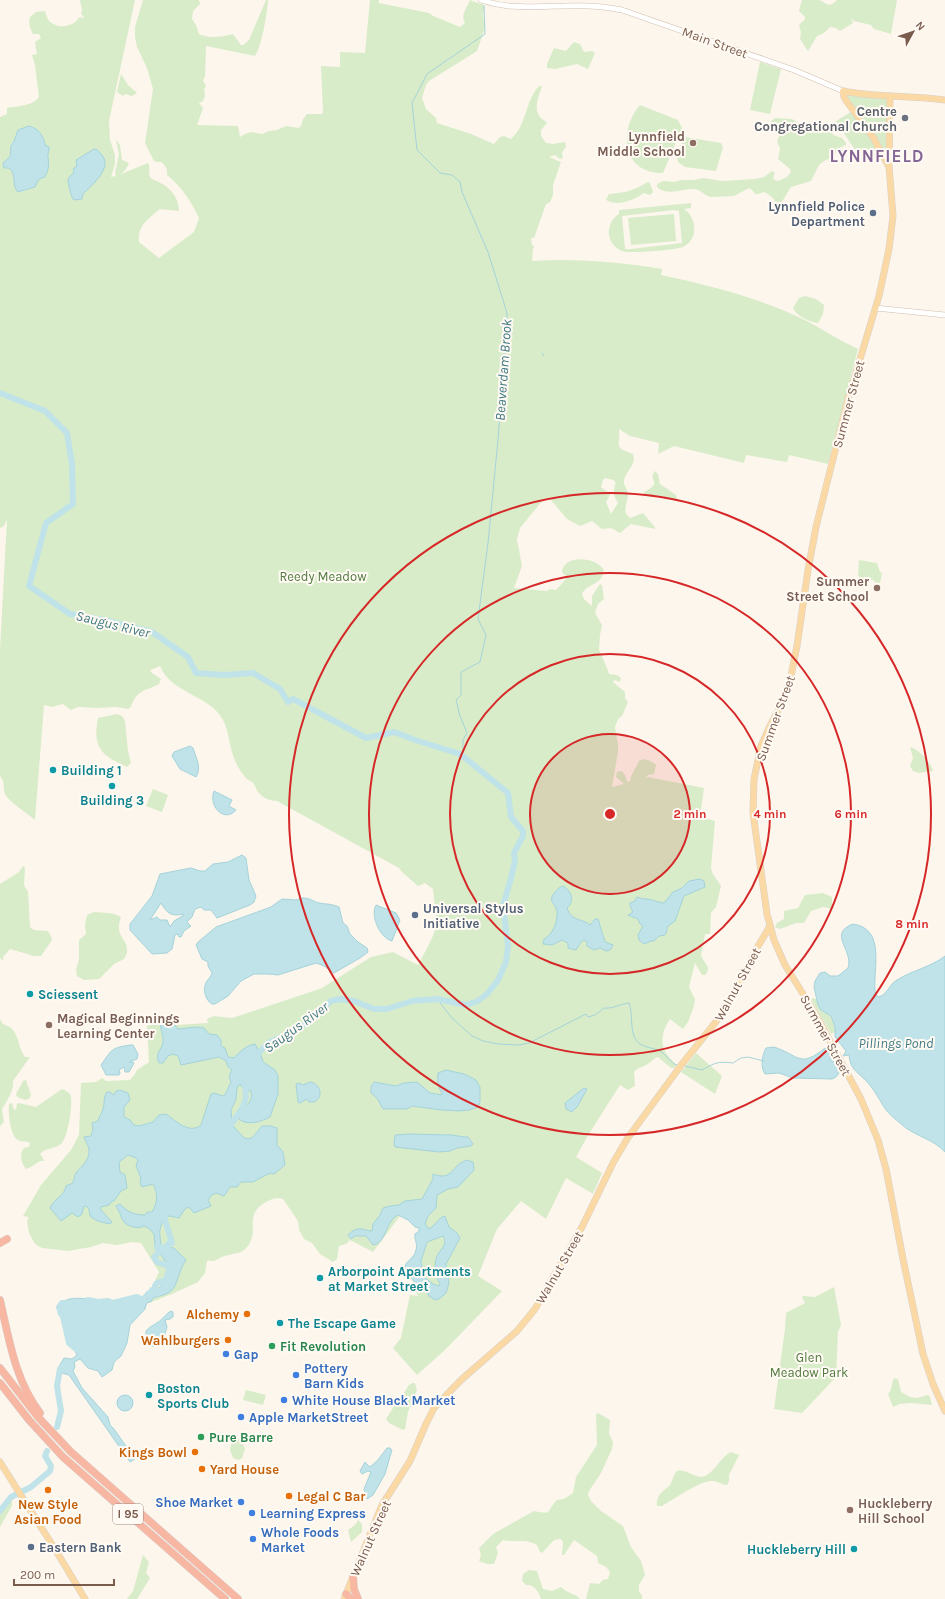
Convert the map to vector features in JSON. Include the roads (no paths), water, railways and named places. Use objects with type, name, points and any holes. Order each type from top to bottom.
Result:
[{"type":"highway","points":[[0,1244],[7,1239]]},
{"type":"highway","points":[[0,1300],[13,1357],[24,1385],[36,1407],[71,1452]]},
{"type":"highway","name":"I 95","points":[[0,1368],[38,1417],[71,1452],[238,1599]]},
{"type":"highway","name":"I 95","points":[[0,1383],[29,1420],[63,1457],[225,1599]]},
{"type":"highway","points":[[353,1576],[354,1589],[358,1599]]},
{"type":"highway","points":[[207,1584],[219,1599]]},
{"type":"main road","name":"Main Street","points":[[844,92],[863,95],[945,100]]},
{"type":"main road","points":[[844,92],[844,97],[847,102],[873,137],[889,166]]},
{"type":"main road","name":"Summer Street","points":[[890,96],[889,166],[893,225],[886,266],[848,399],[816,527],[790,681],[783,701],[763,742],[755,777],[753,795],[754,818],[770,926],[778,953],[816,1015],[855,1087],[878,1140],[887,1175],[904,1266],[923,1354],[933,1384],[945,1411]]},
{"type":"main road","name":"Walnut Street","points":[[347,1597],[353,1576],[382,1506],[410,1462],[434,1408],[461,1380],[517,1331],[535,1309],[582,1227],[613,1163],[628,1139],[682,1064],[715,1023],[734,994],[770,926]]},
{"type":"main road","points":[[0,1462],[84,1599]]},
{"type":"street","name":"Main Street","points":[[482,0],[517,8],[579,3],[609,8],[646,18],[794,70],[844,92]]},
{"type":"street","points":[[875,308],[945,315]]},
{"type":"water","points":[[29,126],[40,133],[45,145],[49,147],[49,163],[45,177],[39,179],[35,187],[18,192],[15,186],[13,173],[9,168],[4,168],[3,163],[10,157],[11,147],[18,130]]},
{"type":"water","points":[[94,149],[98,150],[104,159],[105,164],[103,170],[96,181],[83,194],[82,199],[74,200],[69,187],[68,179],[74,172],[73,169],[77,166],[76,160]]},
{"type":"water","points":[[190,746],[193,748],[198,763],[198,774],[196,777],[180,769],[172,756],[174,752]]},
{"type":"water","points":[[214,791],[232,800],[229,806],[236,810],[232,814],[223,814],[215,807],[213,803]]},
{"type":"water","points":[[242,855],[246,858],[249,880],[256,896],[254,902],[217,918],[211,910],[204,910],[201,907],[195,909],[192,917],[187,922],[191,926],[184,931],[181,937],[179,937],[178,934],[175,935],[172,949],[167,953],[152,954],[130,930],[130,924],[152,896],[160,874],[191,868],[205,871],[213,864],[228,862]],"holes":[[[161,903],[167,912],[175,915],[184,915],[174,921],[170,927],[167,920],[160,920],[157,917],[150,920]]]},
{"type":"water","points":[[700,879],[704,881],[705,887],[684,896],[675,921],[667,927],[665,935],[659,936],[654,941],[644,944],[639,940],[638,935],[643,926],[640,924],[638,919],[628,915],[633,912],[630,903],[635,901],[637,897],[664,903],[673,892],[682,888],[689,881]]},
{"type":"water","points":[[563,886],[569,891],[572,899],[567,908],[569,912],[574,918],[590,925],[595,919],[598,919],[605,942],[613,945],[610,950],[606,951],[600,948],[594,950],[587,946],[587,942],[584,940],[576,950],[568,948],[568,943],[562,940],[552,945],[543,944],[544,939],[552,931],[557,919],[557,911],[552,902],[553,895],[560,887]]},
{"type":"water","points":[[302,898],[339,907],[343,923],[347,926],[350,934],[367,948],[368,952],[334,973],[324,966],[316,963],[278,975],[254,974],[241,981],[228,996],[215,1004],[212,1004],[206,997],[205,984],[212,973],[208,966],[208,962],[202,959],[196,945],[198,942],[216,927],[271,907],[282,899],[296,900]]},
{"type":"water","points":[[376,905],[396,913],[400,920],[392,941],[384,936],[377,926],[374,915]]},
{"type":"water","name":"Pillings Pond","points":[[853,924],[863,927],[870,933],[874,941],[876,951],[875,991],[876,995],[879,997],[882,996],[897,980],[940,960],[945,956],[945,1152],[936,1144],[906,1128],[889,1113],[866,1080],[853,1068],[849,1055],[843,1056],[846,1051],[835,1037],[835,1027],[831,1016],[821,1010],[818,1005],[814,987],[815,981],[820,973],[825,972],[830,976],[838,976],[848,968],[848,955],[843,943],[842,933],[846,928]]},
{"type":"water","points":[[171,1020],[178,1029],[197,1027],[204,1028],[209,1034],[217,1035],[221,1040],[221,1046],[225,1048],[228,1057],[234,1058],[246,1048],[255,1044],[263,1062],[275,1070],[278,1076],[278,1094],[270,1117],[258,1122],[250,1123],[242,1121],[239,1119],[238,1110],[247,1106],[250,1102],[252,1093],[251,1091],[244,1090],[240,1084],[237,1088],[236,1099],[231,1110],[232,1122],[234,1127],[244,1138],[249,1139],[253,1137],[262,1126],[277,1128],[277,1145],[283,1152],[285,1165],[274,1174],[270,1173],[253,1182],[241,1182],[237,1187],[230,1187],[224,1196],[216,1193],[212,1195],[208,1200],[211,1206],[194,1213],[189,1207],[185,1209],[179,1218],[170,1216],[163,1217],[160,1231],[161,1246],[174,1248],[186,1260],[173,1288],[171,1291],[153,1298],[151,1302],[148,1302],[145,1309],[130,1325],[127,1343],[121,1356],[114,1362],[112,1370],[102,1377],[98,1371],[88,1368],[80,1359],[74,1362],[75,1367],[73,1371],[82,1388],[108,1417],[110,1425],[135,1459],[130,1462],[69,1375],[58,1372],[58,1368],[64,1358],[72,1359],[77,1355],[67,1336],[59,1306],[66,1300],[75,1298],[94,1299],[95,1302],[100,1303],[111,1303],[140,1298],[143,1301],[148,1299],[148,1294],[153,1293],[160,1287],[165,1279],[168,1266],[155,1245],[154,1234],[150,1229],[144,1226],[137,1228],[126,1224],[122,1220],[116,1206],[120,1204],[131,1212],[145,1215],[147,1212],[152,1212],[154,1208],[157,1198],[156,1191],[153,1184],[142,1187],[140,1183],[141,1178],[136,1166],[138,1160],[128,1155],[119,1162],[120,1172],[125,1175],[127,1188],[121,1191],[109,1205],[101,1207],[101,1210],[112,1222],[110,1224],[100,1222],[90,1216],[89,1209],[86,1206],[84,1206],[82,1214],[78,1217],[72,1213],[61,1221],[50,1208],[54,1201],[63,1193],[66,1186],[73,1183],[76,1173],[87,1160],[89,1149],[84,1137],[91,1136],[93,1129],[92,1123],[98,1121],[104,1107],[107,1092],[114,1095],[116,1091],[120,1090],[128,1093],[130,1100],[124,1107],[124,1117],[130,1120],[134,1125],[139,1126],[153,1122],[159,1115],[166,1114],[182,1126],[192,1128],[196,1128],[201,1125],[211,1094],[215,1093],[222,1096],[225,1095],[231,1082],[230,1073],[232,1070],[228,1067],[226,1061],[219,1057],[181,1065],[178,1056],[173,1054],[168,1056],[163,1063],[159,1063],[158,1054],[163,1044],[161,1022]]},
{"type":"water","points":[[133,1045],[138,1054],[137,1059],[129,1062],[134,1063],[129,1072],[125,1072],[124,1067],[119,1070],[119,1075],[106,1075],[101,1065],[112,1050]]},
{"type":"water","points":[[774,1047],[804,1059],[810,1058],[825,1048],[828,1050],[832,1061],[838,1063],[839,1073],[832,1079],[793,1078],[779,1073],[765,1074],[762,1065],[763,1054],[766,1048]]},
{"type":"water","points":[[446,1070],[464,1074],[476,1080],[480,1087],[480,1102],[478,1107],[459,1111],[412,1106],[407,1109],[383,1109],[377,1098],[371,1093],[371,1087],[374,1082],[396,1086],[404,1083],[417,1082],[430,1093],[442,1095],[438,1084],[438,1073]]},
{"type":"water","points":[[310,1082],[317,1085],[319,1088],[319,1097],[314,1102],[309,1102],[307,1099],[300,1103],[298,1102],[296,1084],[299,1083],[303,1085]]},
{"type":"water","points":[[584,1088],[587,1089],[577,1107],[572,1112],[566,1109],[565,1103]]},
{"type":"water","points":[[409,1134],[468,1137],[473,1144],[471,1146],[457,1148],[450,1151],[439,1152],[395,1147],[395,1135]]},
{"type":"water","points":[[467,1160],[473,1162],[474,1170],[458,1187],[448,1189],[437,1195],[436,1208],[428,1216],[425,1224],[429,1229],[445,1216],[449,1227],[457,1233],[460,1238],[446,1264],[449,1283],[446,1293],[439,1299],[435,1300],[417,1285],[404,1271],[406,1264],[415,1253],[417,1246],[415,1234],[419,1231],[419,1228],[415,1227],[408,1220],[398,1215],[391,1222],[381,1240],[373,1245],[366,1236],[355,1236],[351,1239],[348,1235],[357,1229],[372,1231],[373,1224],[383,1208],[399,1205],[405,1201],[422,1199],[433,1179],[433,1174],[445,1176],[452,1172],[462,1162]],"holes":[[[443,1236],[445,1243],[435,1262],[436,1275],[440,1284],[439,1286],[433,1284],[424,1277],[421,1261],[427,1242]]]},
{"type":"water","points":[[171,1311],[173,1312],[173,1317],[165,1320],[167,1327],[162,1341],[157,1345],[149,1346],[146,1339],[146,1331]]},
{"type":"water","points":[[125,1395],[131,1397],[133,1403],[131,1409],[125,1411],[119,1409],[117,1403],[119,1397]]},
{"type":"water","points":[[387,1448],[392,1450],[385,1474],[373,1495],[367,1499],[364,1489],[371,1472],[368,1471],[362,1474],[360,1471],[365,1462],[370,1467],[377,1461]]},
{"type":"waterway","name":"Beaverdam Brook","points":[[463,757],[463,740],[467,733],[460,716],[456,700],[461,695],[461,672],[480,662],[486,635],[478,619],[488,543],[498,440],[507,313],[488,252],[462,192],[460,182],[452,175],[440,173],[417,150],[412,103],[427,74],[485,34],[484,6]]},
{"type":"waterway","name":"Saugus River","points":[[0,393],[45,411],[67,433],[72,464],[73,504],[46,523],[29,586],[70,614],[104,620],[152,632],[188,657],[196,673],[224,675],[253,673],[280,689],[288,702],[293,699],[366,738],[394,732],[460,754],[508,793],[511,817],[523,831],[523,836],[514,853],[515,861],[503,906],[508,946],[506,962],[498,980],[487,994],[478,1001],[466,1005],[437,999],[412,1001],[387,1009],[374,1009],[354,1001],[341,999],[331,1001],[300,1028],[268,1043],[255,1057]]},
{"type":"waterway","points":[[437,999],[452,1018],[472,1036],[483,1041],[498,1044],[519,1045],[529,1043],[586,1014],[588,1017],[595,1015],[604,1008],[629,1003],[633,1031],[636,1040],[642,1045],[660,1051],[672,1063],[677,1065]]},
{"type":"waterway","points":[[685,1066],[702,1070],[716,1063],[733,1063],[741,1058],[748,1057],[764,1061]]},
{"type":"waterway","name":"Saugus River","points":[[228,1129],[243,1107],[246,1097],[245,1084]]},
{"type":"waterway","name":"Saugus River","points":[[88,1300],[98,1302],[108,1301],[113,1303],[137,1297],[143,1300],[149,1293],[152,1293],[152,1290],[156,1288],[155,1286],[157,1283],[166,1280],[169,1270],[168,1266],[157,1262],[154,1257],[159,1252],[157,1247],[160,1250],[162,1247],[168,1247],[168,1244],[172,1243],[165,1220],[164,1209]]},
{"type":"waterway","name":"Saugus River","points":[[66,1303],[62,1303],[59,1307],[63,1316],[69,1343],[76,1349]]},
{"type":"waterway","name":"Saugus River","points":[[57,1427],[61,1411],[57,1386],[60,1369],[62,1367]]},
{"type":"waterway","name":"Saugus River","points":[[0,1511],[11,1497],[31,1487],[50,1471],[51,1466],[45,1456],[47,1451]]},
{"type":"place","name":"Centre Congregational Church","points":[[905,118]]},
{"type":"place","name":"Lynnfield Middle School","points":[[693,143]]},
{"type":"place","name":"Lynnfield Police Department","points":[[873,213]]},
{"type":"place","name":"Summer Street School","points":[[877,588]]},
{"type":"place","name":"Building 1","points":[[53,770]]},
{"type":"place","name":"Building 3","points":[[112,786]]},
{"type":"place","name":"Universal Stylus Initiative","points":[[415,915]]},
{"type":"place","name":"Sciessent","points":[[30,994]]},
{"type":"place","name":"Magical Beginnings Learning Center","points":[[49,1025]]},
{"type":"place","name":"Arborpoint Apartments at Market Street","points":[[320,1278]]},
{"type":"place","name":"Alchemy","points":[[247,1314]]},
{"type":"place","name":"The Escape Game","points":[[280,1323]]},
{"type":"place","name":"Wahlburgers","points":[[228,1340]]},
{"type":"place","name":"Fit Revolution","points":[[272,1346]]},
{"type":"place","name":"Gap","points":[[226,1354]]},
{"type":"place","name":"Pottery Barn Kids","points":[[296,1375]]},
{"type":"place","name":"Boston Sports Club","points":[[149,1395]]},
{"type":"place","name":"White House Black Market","points":[[284,1400]]},
{"type":"place","name":"Apple MarketStreet","points":[[241,1417]]},
{"type":"place","name":"Pure Barre","points":[[201,1437]]},
{"type":"place","name":"Kings Bowl","points":[[195,1452]]},
{"type":"place","name":"Yard House","points":[[202,1469]]},
{"type":"place","name":"New Style Asian Food","points":[[48,1490]]},
{"type":"place","name":"Legal C Bar","points":[[289,1496]]},
{"type":"place","name":"Shoe Market","points":[[241,1502]]},
{"type":"place","name":"Huckleberry Hill School","points":[[850,1510]]},
{"type":"place","name":"Learning Express","points":[[252,1513]]},
{"type":"place","name":"Whole Foods Market","points":[[253,1539]]},
{"type":"place","name":"Eastern Bank","points":[[31,1547]]},
{"type":"place","name":"Huckleberry Hill","points":[[854,1549]]},
{"type":"district","name":"LYNNFIELD","points":[[877,156]]},
{"type":"park label","name":"Reedy Meadow","points":[[323,576]]},
{"type":"park label","name":"Glen Meadow Park","points":[[809,1364]]}]
